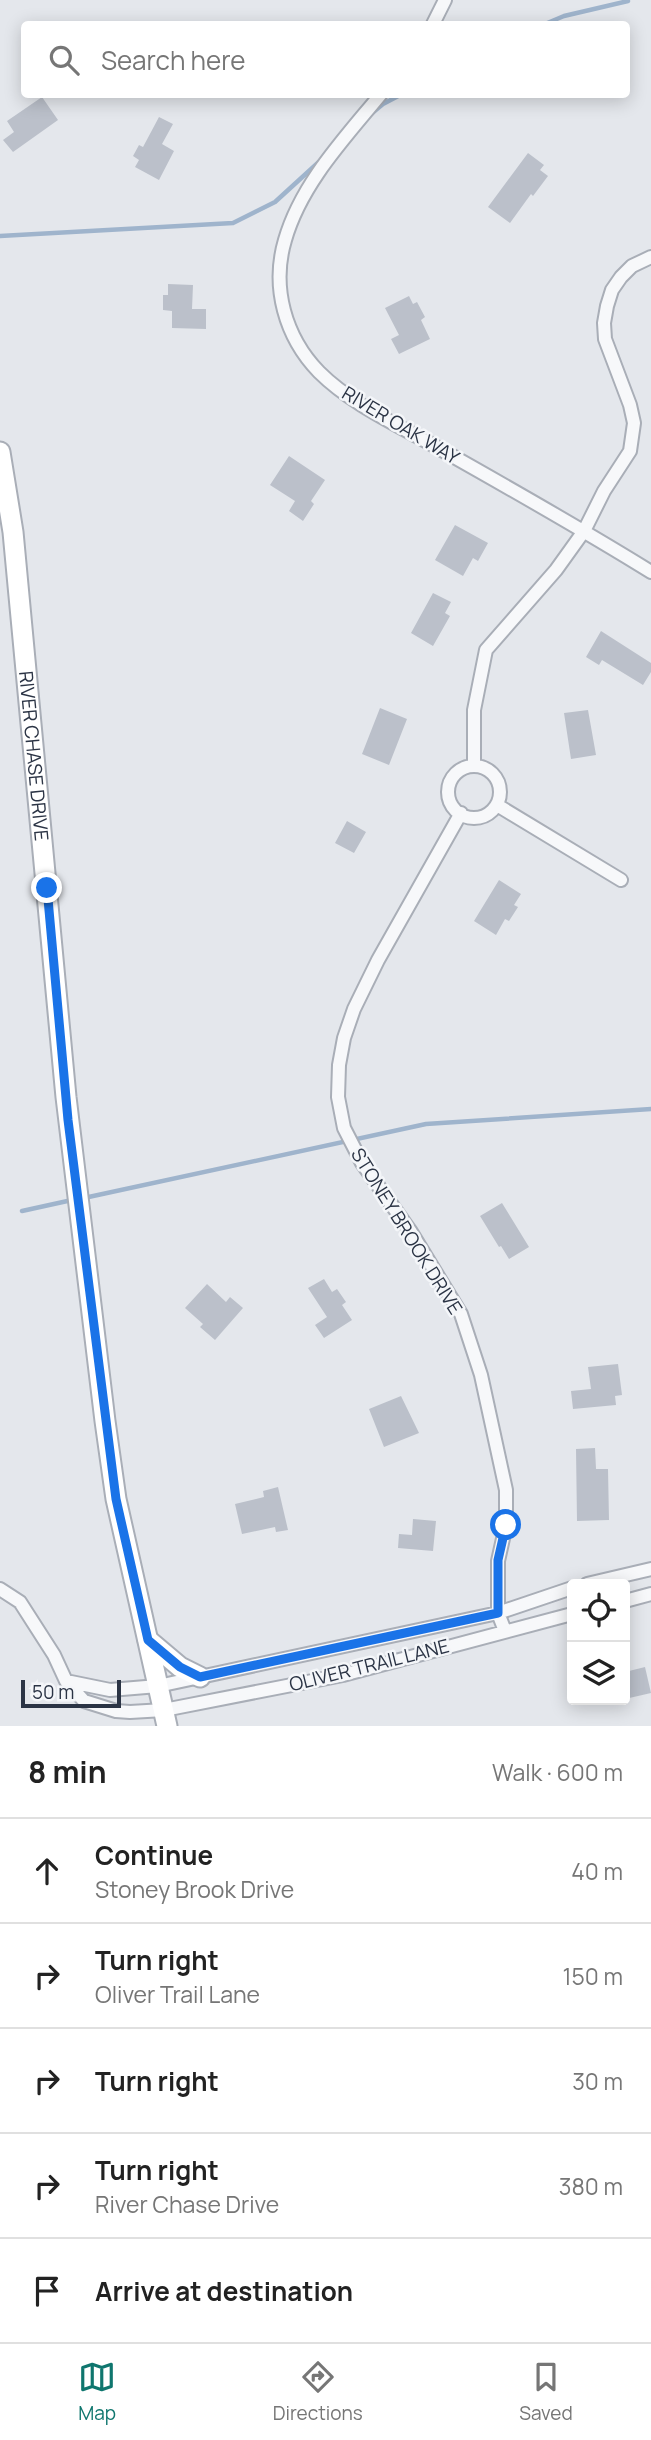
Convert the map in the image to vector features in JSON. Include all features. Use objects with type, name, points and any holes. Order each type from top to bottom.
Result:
[{"type":"street","points":[[435,21],[446,0]]},
{"type":"street","name":"RIVER OAK WAY","points":[[378,98],[310,185],[294,212],[284,242],[279,288],[286,318],[300,347],[319,372],[357,402],[651,572]]},
{"type":"street","points":[[474,766],[474,710],[486,650],[556,570],[584,531],[604,491],[630,451],[634,423],[605,339],[607,306],[612,290],[621,277],[632,266],[651,257]]},
{"type":"street","name":"RIVER CHASE DRIVE","points":[[0,452],[13,532],[66,1097],[103,1407],[116,1499],[165,1718]]},
{"type":"street","points":[[474,766],[482,767],[495,776],[500,790],[497,805],[477,817],[461,813],[450,801],[450,785],[459,771],[474,766]]},
{"type":"street","points":[[497,805],[621,880]]},
{"type":"street","name":"STONEY BROOK DRIVE","points":[[461,813],[378,960],[354,1009],[344,1038],[339,1065],[338,1097],[344,1128],[362,1163],[411,1231],[461,1314],[481,1375],[506,1490],[506,1525],[498,1560],[498,1613],[505,1631]]},
{"type":"street","points":[[608,1579],[651,1569]]},
{"type":"street","points":[[0,1589],[20,1602],[54,1656],[66,1681]]},
{"type":"street","name":"OLIVER TRAIL LANE","points":[[66,1681],[110,1690],[158,1686],[498,1613],[567,1590]]},
{"type":"street","points":[[630,1600],[651,1594]]},
{"type":"street","name":"OLIVER TRAIL LANE","points":[[66,1681],[85,1701],[106,1708],[165,1718],[343,1675],[567,1615]]},
{"type":"street","points":[[148,1640],[180,1667],[200,1677]]},
{"type":"building","points":[[41,98],[58,120],[13,152],[3,140],[14,132],[7,121]]},
{"type":"building","points":[[159,117],[173,124],[162,144],[174,151],[159,180],[135,167],[139,160],[133,156],[139,145],[143,147]]},
{"type":"building","points":[[528,153],[544,165],[540,170],[548,176],[510,223],[488,207]]},
{"type":"building","points":[[168,284],[193,285],[192,309],[206,309],[206,329],[172,328],[172,311],[163,310],[163,295],[168,295]]},
{"type":"building","points":[[409,296],[413,304],[417,302],[425,317],[421,320],[430,339],[399,354],[391,339],[399,335],[385,308]]},
{"type":"building","points":[[289,456],[325,480],[311,501],[314,504],[303,521],[289,511],[295,501],[270,485]]},
{"type":"building","points":[[455,525],[488,543],[478,561],[473,558],[463,576],[435,560]]},
{"type":"building","points":[[433,593],[451,602],[445,613],[450,616],[433,646],[411,633]]},
{"type":"building","points":[[601,631],[651,663],[651,672],[643,685],[602,660],[599,665],[586,657]]},
{"type":"building","points":[[380,708],[407,719],[389,765],[362,754]]},
{"type":"building","points":[[588,710],[596,755],[571,759],[564,713]]},
{"type":"building","points":[[347,821],[366,832],[354,853],[335,843]]},
{"type":"building","points":[[499,880],[521,894],[514,905],[518,907],[509,921],[505,919],[496,935],[474,921]]},
{"type":"building","points":[[502,1203],[529,1247],[509,1259],[480,1216]]},
{"type":"building","points":[[324,1279],[332,1292],[337,1289],[346,1302],[342,1305],[352,1320],[324,1338],[315,1325],[327,1317],[308,1288]]},
{"type":"building","points":[[207,1284],[226,1302],[230,1297],[243,1308],[215,1340],[200,1327],[203,1324],[185,1308]]},
{"type":"building","points":[[618,1364],[622,1395],[615,1396],[616,1405],[573,1409],[571,1391],[591,1389],[588,1367]]},
{"type":"building","points":[[401,1396],[419,1433],[384,1447],[369,1409]]},
{"type":"building","points":[[595,1448],[596,1469],[608,1469],[609,1520],[577,1521],[576,1449]]},
{"type":"building","points":[[278,1487],[288,1530],[276,1532],[275,1527],[242,1534],[235,1504],[264,1497],[263,1491]]},
{"type":"building","points":[[413,1519],[436,1521],[433,1551],[398,1548],[399,1534],[412,1535]]},
{"type":"building","points":[[645,1667],[651,1693],[630,1698],[630,1671]]},
{"type":"waterway","points":[[552,21],[628,1]]},
{"type":"waterway","points":[[371,114],[394,98]]},
{"type":"waterway","points":[[0,236],[233,223],[275,202],[321,160]]},
{"type":"waterway","points":[[84,1198],[426,1124],[651,1109]]},
{"type":"waterway","points":[[22,1211],[72,1200]]},
{"type":"route","points":[[47,888],[66,1097],[105,1421],[116,1499],[148,1640],[180,1667],[200,1677],[498,1613],[498,1560],[506,1525]]}]
